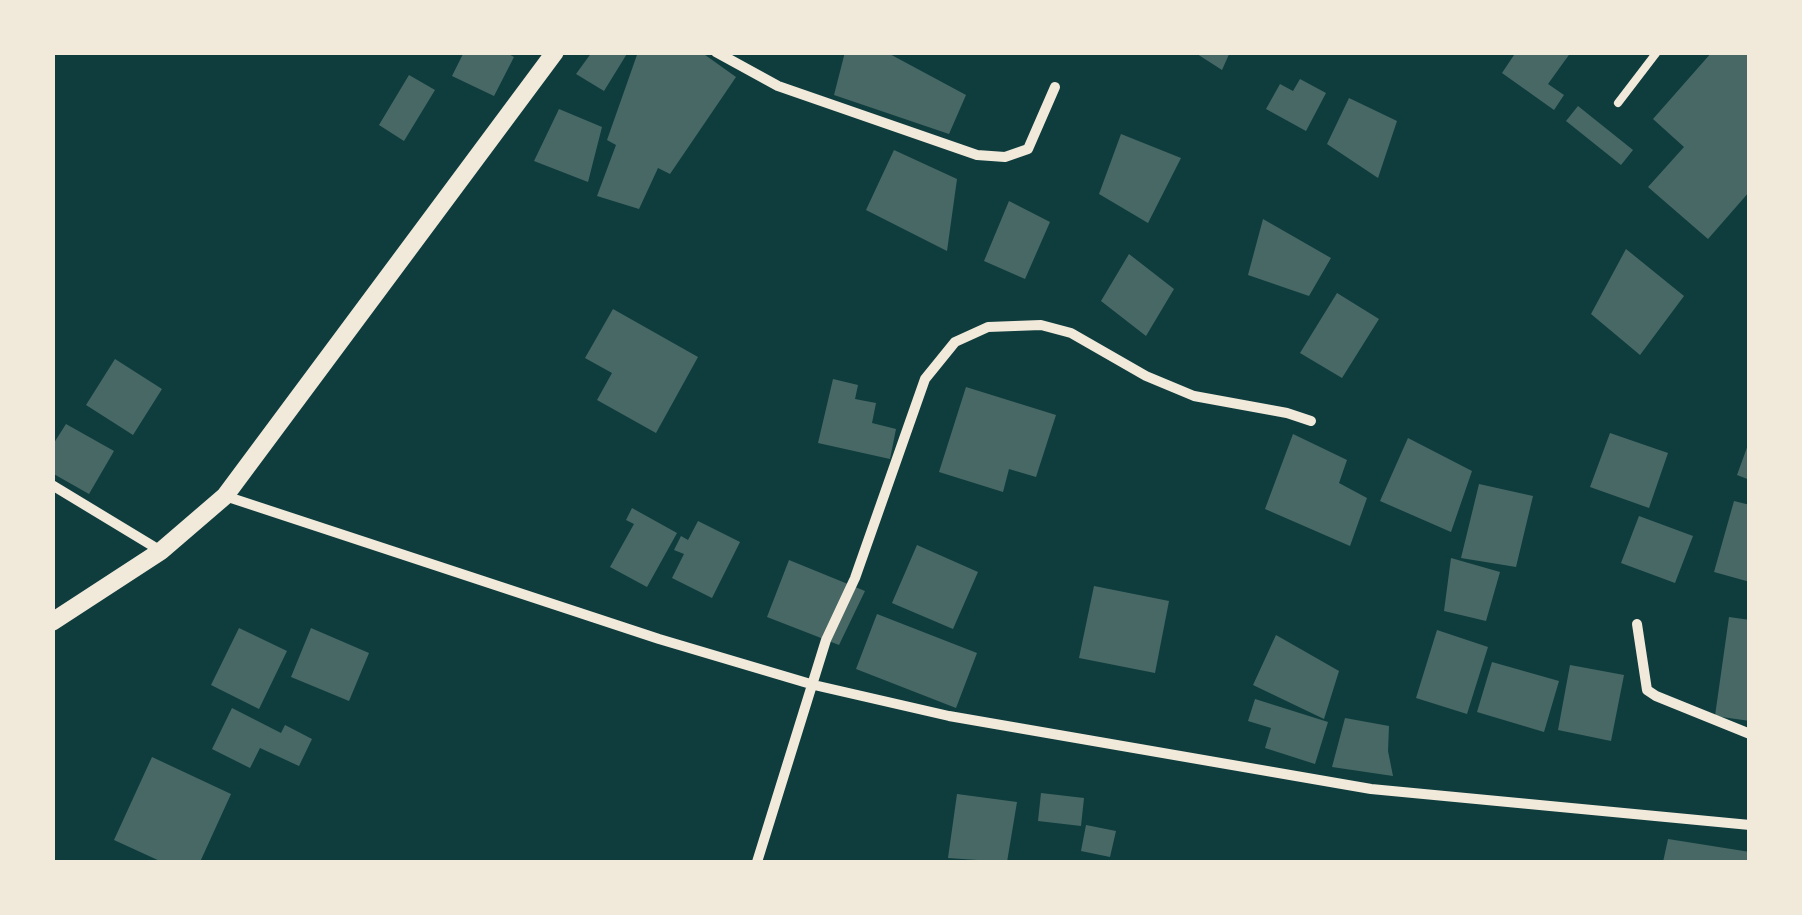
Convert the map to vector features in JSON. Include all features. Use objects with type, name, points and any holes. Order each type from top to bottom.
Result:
[{"type":"street","points":[[52,622],[160,551],[224,496],[555,52]]},
{"type":"street","points":[[716,52],[778,86],[977,155],[1004,158],[1028,149],[1055,87]]},
{"type":"street","points":[[757,862],[826,640],[855,578],[924,379],[956,342],[988,327],[1041,325],[1071,332],[1146,376],[1194,396],[1311,421]]},
{"type":"street","points":[[52,485],[160,551]]},
{"type":"street","points":[[224,496],[472,580],[814,685],[949,716],[1371,789],[1750,825]]},
{"type":"street","points":[[1637,624],[1647,690],[1750,734]]},
{"type":"lane","points":[[1618,103],[1657,52]]},
{"type":"building","points":[[464,52],[505,52],[514,57],[494,96],[452,76]]},
{"type":"building","points":[[592,52],[628,52],[604,91],[576,74]]},
{"type":"building","points":[[638,52],[701,52],[736,77],[670,174],[658,168],[639,209],[597,196],[616,145],[607,140]]},
{"type":"building","points":[[845,52],[886,52],[966,95],[949,134],[834,95]]},
{"type":"building","points":[[1194,52],[1230,52],[1222,70]]},
{"type":"building","points":[[1516,52],[1571,52],[1548,84],[1564,95],[1554,110],[1502,73]]},
{"type":"building","points":[[1712,52],[1750,52],[1750,191],[1708,239],[1648,187],[1684,147],[1653,119]]},
{"type":"building","points":[[409,75],[435,90],[404,141],[379,125]]},
{"type":"building","points":[[1300,79],[1326,93],[1306,131],[1266,109],[1280,84],[1293,91]]},
{"type":"building","points":[[1349,98],[1397,121],[1378,178],[1327,144]]},
{"type":"building","points":[[1578,106],[1633,150],[1621,165],[1566,121]]},
{"type":"building","points":[[559,109],[602,127],[588,182],[534,161]]},
{"type":"building","points":[[1121,134],[1181,158],[1148,223],[1099,194]]},
{"type":"building","points":[[894,150],[957,179],[947,251],[866,210]]},
{"type":"building","points":[[1009,201],[1050,222],[1025,279],[984,261]]},
{"type":"building","points":[[1263,219],[1331,258],[1309,296],[1248,275]]},
{"type":"building","points":[[1626,249],[1684,296],[1640,355],[1591,314]]},
{"type":"building","points":[[1129,254],[1174,289],[1146,336],[1101,301]]},
{"type":"building","points":[[1337,293],[1379,319],[1342,378],[1300,353]]},
{"type":"building","points":[[613,309],[698,357],[656,433],[597,400],[612,373],[585,358]]},
{"type":"building","points":[[115,359],[162,389],[133,435],[86,405]]},
{"type":"building","points":[[833,379],[858,385],[855,399],[876,403],[872,423],[896,429],[890,459],[818,443]]},
{"type":"building","points":[[966,387],[1056,415],[1036,477],[1009,469],[1003,492],[939,472]]},
{"type":"building","points":[[66,424],[114,451],[89,494],[52,473],[52,446]]},
{"type":"building","points":[[1610,433],[1668,453],[1649,508],[1590,487]]},
{"type":"building","points":[[1293,434],[1347,460],[1339,483],[1367,498],[1350,546],[1265,509]]},
{"type":"building","points":[[1408,438],[1472,471],[1451,532],[1380,501]]},
{"type":"building","points":[[1750,442],[1750,480],[1737,475]]},
{"type":"building","points":[[1479,484],[1533,496],[1516,567],[1461,558]]},
{"type":"building","points":[[1734,501],[1750,505],[1750,582],[1714,572]]},
{"type":"building","points":[[632,508],[677,533],[647,587],[610,567],[634,524],[626,520]]},
{"type":"building","points":[[1639,516],[1693,536],[1675,583],[1621,563]]},
{"type":"building","points":[[698,521],[740,542],[712,598],[672,578],[684,554],[674,550],[681,536],[688,540]]},
{"type":"building","points":[[917,545],[978,572],[953,629],[892,603]]},
{"type":"building","points":[[1451,558],[1500,572],[1486,621],[1444,611]]},
{"type":"building","points":[[789,560],[865,591],[839,645],[767,617]]},
{"type":"building","points":[[1094,586],[1169,601],[1155,673],[1079,658]]},
{"type":"building","points":[[877,614],[977,653],[956,708],[856,669]]},
{"type":"building","points":[[1729,617],[1750,620],[1750,721],[1715,716]]},
{"type":"building","points":[[239,628],[287,651],[259,709],[211,685]]},
{"type":"building","points":[[311,628],[369,653],[349,701],[291,677]]},
{"type":"building","points":[[1437,630],[1488,647],[1467,714],[1416,698]]},
{"type":"building","points":[[1276,635],[1339,671],[1324,719],[1253,685]]},
{"type":"building","points":[[1492,662],[1559,681],[1544,732],[1477,712]]},
{"type":"building","points":[[1570,665],[1624,675],[1611,741],[1558,730]]},
{"type":"building","points":[[1255,699],[1328,722],[1315,764],[1265,748],[1271,728],[1248,721]]},
{"type":"building","points":[[232,708],[281,733],[285,725],[312,739],[299,766],[260,748],[250,768],[212,749]]},
{"type":"building","points":[[1345,718],[1389,726],[1393,776],[1332,767]]},
{"type":"building","points":[[152,757],[231,794],[200,862],[162,862],[114,840]]},
{"type":"building","points":[[1041,793],[1084,798],[1081,826],[1038,821]]},
{"type":"building","points":[[957,794],[1017,802],[1007,862],[948,858]]},
{"type":"building","points":[[1086,825],[1116,831],[1110,857],[1081,851]]},
{"type":"building","points":[[1668,839],[1750,852],[1750,862],[1663,862]]}]
